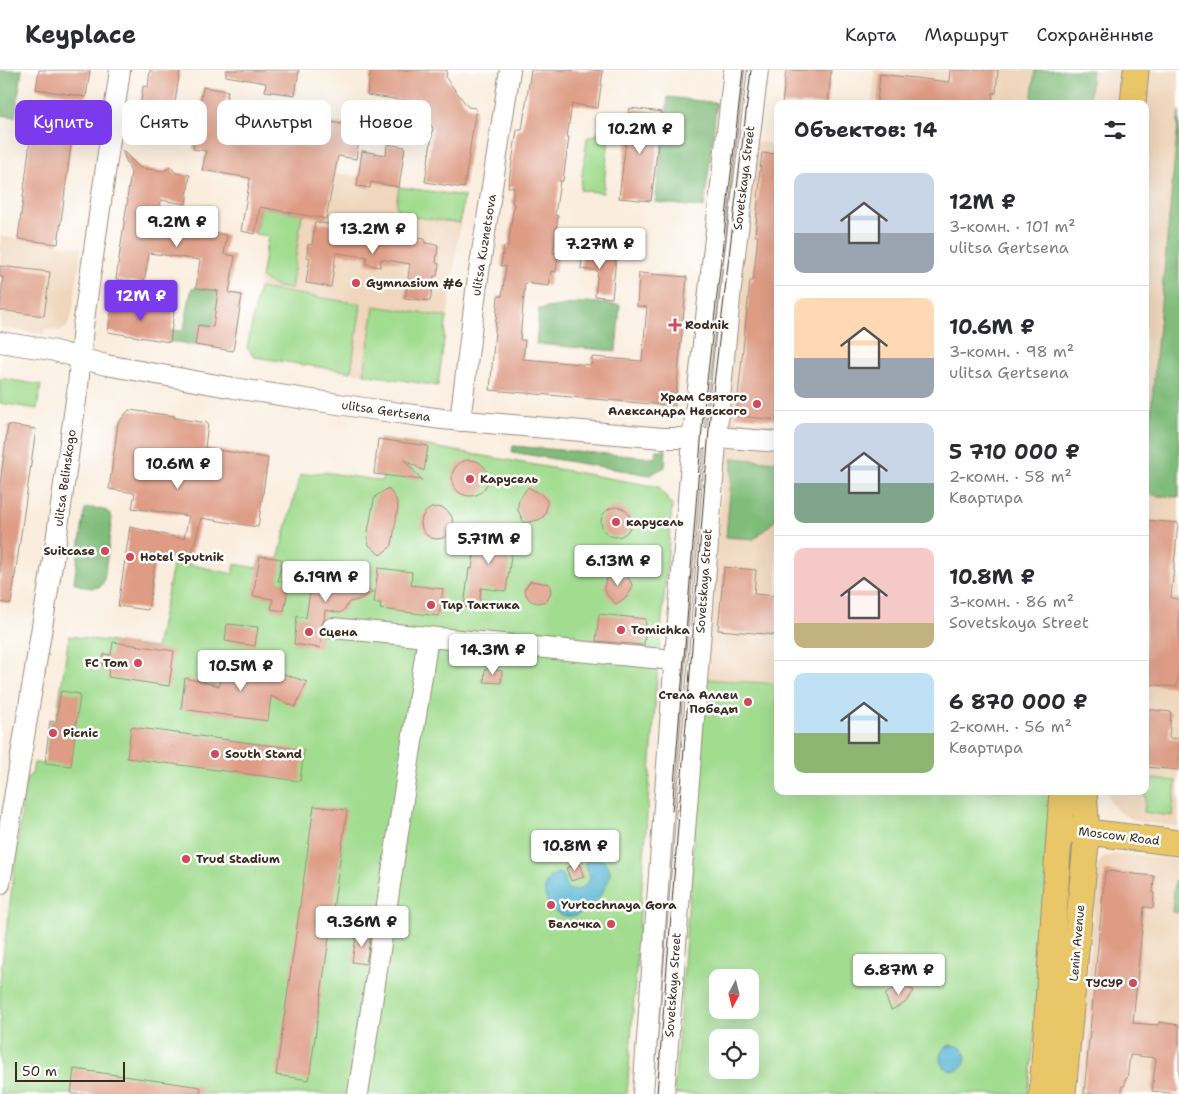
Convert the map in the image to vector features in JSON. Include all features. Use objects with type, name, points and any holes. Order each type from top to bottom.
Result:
[{"type":"main road","points":[[1133,100],[1136,70]]},
{"type":"main road","name":"Lenin Avenue","points":[[1042,1094],[1062,795]]},
{"type":"main road","name":"Lenin Avenue","points":[[1063,1094],[1087,832],[1084,795]]},
{"type":"main road","name":"Moscow Road","points":[[1059,829],[1179,843]]},
{"type":"street","name":"ulitsa Belinskogo","points":[[0,884],[53,559],[77,394],[83,326],[120,70]]},
{"type":"street","name":"ulitsa Kuznetsova","points":[[460,421],[476,291],[510,70]]},
{"type":"street","name":"Sovetskaya Street","points":[[643,1094],[693,439],[734,70]]},
{"type":"street","name":"Sovetskaya Street","points":[[664,1094],[716,438],[732,278],[758,70]]},
{"type":"street","name":"ulitsa Gertsena","points":[[0,342],[51,350],[106,365],[278,395],[460,421],[663,438],[716,438],[774,442]]},
{"type":"street","points":[[332,628],[663,659]]},
{"type":"street","points":[[358,1094],[428,637]]},
{"type":"shaded area","points":[[875,70],[899,72],[900,70],[1120,70],[1117,100],[872,100]]},
{"type":"shaded area","points":[[1150,70],[1179,70],[1179,827],[1139,822],[1127,817],[1111,803],[1108,795],[1149,795],[1149,100],[1147,100]]},
{"type":"shaded area","points":[[751,141],[774,144],[774,388],[739,384],[736,420],[774,425],[774,434],[728,431],[722,424]]},
{"type":"shaded area","name":"Gymnasium #6","points":[[334,173],[358,176],[358,180],[464,196],[438,386],[254,357],[247,348],[268,236],[260,207],[302,214]]},
{"type":"shaded area","points":[[0,236],[82,248],[72,314],[66,328],[61,331],[45,329],[44,334],[0,328]]},
{"type":"shaded area","points":[[725,446],[774,447],[774,684],[706,679]]},
{"type":"shaded area","name":"ТУСУР","points":[[1115,854],[1179,859],[1179,1094],[1077,1094],[1098,865],[1104,857]]},
{"type":"green space","points":[[0,70],[22,70],[18,100],[15,100],[15,117],[0,115]]},
{"type":"green space","points":[[1035,70],[1092,70],[1089,100],[1031,100]]},
{"type":"green space","points":[[668,97],[717,103],[704,208],[655,202]]},
{"type":"green space","points":[[1179,112],[1179,497],[1157,496],[1149,493],[1149,431]]},
{"type":"green space","points":[[610,129],[603,193],[580,190],[587,138]]},
{"type":"green space","points":[[399,187],[464,196],[460,223],[402,215],[396,205]]},
{"type":"green space","points":[[260,207],[302,214],[291,289],[277,287],[261,278],[268,236],[255,234]]},
{"type":"green space","points":[[196,288],[218,291],[213,327],[198,325],[195,345],[170,342],[171,330],[181,331],[184,328],[191,291]]},
{"type":"green space","points":[[259,288],[361,304],[351,372],[254,357],[247,348]]},
{"type":"green space","points":[[587,302],[620,305],[616,351],[536,344],[539,309]]},
{"type":"green space","points":[[374,306],[447,317],[438,386],[364,374]]},
{"type":"green space","points":[[0,378],[41,385],[37,409],[0,403]]},
{"type":"green space","points":[[379,439],[659,487],[672,506],[657,677],[627,1094],[0,1094],[0,981],[26,778],[32,774],[34,763],[45,763],[50,721],[56,721],[69,636],[156,648],[174,561],[233,574],[235,564],[257,568],[260,556],[278,559],[300,475],[324,472],[382,481],[383,476],[374,474]]},
{"type":"green space","points":[[513,446],[655,458],[656,450],[666,450],[665,467],[650,475],[512,452]]},
{"type":"green space","points":[[733,458],[774,462],[774,522],[754,539],[726,537]]},
{"type":"green space","points":[[90,508],[109,512],[112,518],[104,581],[101,586],[94,588],[83,587],[74,582],[85,509]]},
{"type":"green space","points":[[706,679],[774,684],[774,795],[1054,795],[1028,1094],[674,1094]]},
{"type":"green space","points":[[1149,778],[1176,781],[1172,816],[1144,812],[1146,795],[1149,795]]},
{"type":"green space","points":[[1175,880],[1179,881],[1179,913],[1172,912]]},
{"type":"water","points":[[598,858],[607,864],[610,871],[607,884],[600,896],[589,907],[578,914],[568,916],[559,914],[547,901],[546,883],[551,876],[558,873],[563,875],[565,885],[569,889],[576,890],[584,886],[589,880],[590,875],[585,866],[586,861]]},
{"type":"water","points":[[953,1045],[962,1049],[966,1058],[962,1067],[953,1071],[944,1067],[940,1058],[944,1049]]},
{"type":"building","points":[[39,70],[90,70],[86,97],[36,89]]},
{"type":"building","points":[[150,70],[180,70],[175,100],[141,100],[143,86],[148,87]]},
{"type":"building","points":[[226,70],[299,70],[295,95],[265,91],[266,83],[226,76]]},
{"type":"building","points":[[371,70],[447,70],[446,78],[468,107],[476,108],[464,188],[425,182],[433,128],[431,125],[431,100],[401,100],[367,95]]},
{"type":"building","points":[[531,70],[603,71],[598,108],[572,104],[563,181],[560,181],[555,215],[558,216],[553,253],[558,254],[556,272],[551,271],[549,286],[525,283],[520,340],[525,340],[523,359],[591,365],[592,357],[642,361],[647,307],[637,306],[639,273],[687,277],[675,406],[490,390],[498,296],[502,296],[506,266],[501,266],[504,246],[508,247],[514,204],[512,203],[514,187],[508,187],[517,130],[522,130]]},
{"type":"building","points":[[786,70],[831,70],[828,100],[782,100]]},
{"type":"building","points":[[950,70],[998,70],[996,93],[993,93],[992,100],[877,100],[880,74],[949,82]]},
{"type":"building","points":[[203,87],[228,91],[226,100],[217,100],[217,145],[331,145],[331,122],[341,124],[341,145],[358,145],[356,159],[338,156],[326,219],[260,207],[255,234],[241,231],[250,178],[202,170],[206,151],[193,149],[194,145],[207,145],[207,100],[201,100]]},
{"type":"building","points":[[630,108],[662,112],[651,201],[619,198]]},
{"type":"building","points":[[30,145],[71,145],[58,244],[18,239]]},
{"type":"building","points":[[387,145],[405,147],[399,187],[371,182],[370,188],[357,186],[362,151],[386,155]]},
{"type":"building","points":[[122,150],[140,168],[164,171],[171,167],[176,173],[190,175],[186,204],[161,200],[158,224],[227,235],[224,254],[235,256],[229,293],[242,295],[233,351],[195,345],[198,325],[213,327],[218,291],[196,288],[200,260],[149,253],[144,283],[116,279],[131,173]]},
{"type":"building","points":[[762,153],[774,154],[774,420],[736,416],[750,281],[753,281],[758,236],[755,236]]},
{"type":"building","points":[[315,222],[371,231],[372,223],[386,226],[385,233],[425,239],[425,243],[438,245],[436,263],[439,264],[437,276],[434,276],[430,301],[405,298],[410,264],[381,259],[380,267],[366,264],[367,257],[336,253],[331,287],[306,283],[310,258],[307,257],[308,244],[312,245]]},
{"type":"building","points":[[583,246],[599,248],[598,256],[616,258],[612,298],[595,296],[598,271],[581,269]]},
{"type":"building","points":[[0,266],[50,272],[44,316],[0,310],[3,277],[0,277]]},
{"type":"building","points":[[113,302],[174,311],[170,342],[108,332]]},
{"type":"building","points":[[129,410],[175,416],[174,418],[208,423],[205,448],[268,458],[258,527],[201,518],[189,564],[156,556],[148,610],[118,606],[130,527],[184,539],[189,516],[132,508],[135,493],[109,489],[118,423]]},
{"type":"building","points":[[8,425],[36,429],[11,604],[0,602],[0,483]]},
{"type":"building","points":[[378,439],[428,446],[424,471],[403,459],[422,480],[374,474]]},
{"type":"building","name":"Карусель","points":[[470,460],[477,461],[483,465],[487,471],[487,485],[483,491],[477,495],[470,496],[463,495],[457,491],[453,485],[452,478],[453,471],[457,465],[463,461]]},
{"type":"building","points":[[528,487],[541,494],[547,501],[547,505],[542,518],[524,523],[518,510],[518,505],[519,500]]},
{"type":"building","points":[[388,488],[396,499],[398,507],[392,545],[380,555],[369,545],[367,537],[374,500],[376,496]]},
{"type":"building","points":[[437,507],[443,508],[448,512],[452,517],[452,529],[448,534],[443,538],[437,539],[431,538],[426,534],[422,529],[421,523],[422,517],[426,512],[431,508]]},
{"type":"building","name":"карусель","points":[[616,507],[622,508],[630,516],[630,528],[622,536],[616,537],[610,536],[602,528],[601,522],[602,516],[610,508]]},
{"type":"building","points":[[1149,520],[1178,523],[1171,598],[1179,599],[1177,687],[1149,684]]},
{"type":"building","points":[[478,528],[504,543],[491,529],[515,529],[506,591],[481,588],[479,609],[464,607],[469,568],[472,569]]},
{"type":"building","points":[[260,556],[282,559],[278,581],[289,583],[284,611],[271,609],[273,599],[253,596]]},
{"type":"building","points":[[343,567],[349,571],[351,582],[373,592],[358,600],[349,602],[340,613],[325,610],[324,620],[320,626],[322,634],[320,648],[294,644],[297,616],[306,618],[313,569],[333,572]]},
{"type":"building","points":[[724,567],[756,570],[754,594],[774,596],[774,635],[718,630]]},
{"type":"building","points":[[378,568],[412,572],[411,585],[443,589],[439,616],[380,609],[381,603],[374,603]]},
{"type":"building","points":[[619,573],[628,577],[632,589],[627,597],[616,604],[607,595],[604,587],[607,578]]},
{"type":"building","points":[[530,581],[550,584],[551,593],[547,601],[538,603],[528,598],[524,590]]},
{"type":"building","name":"Tomichka","points":[[599,614],[646,619],[644,645],[596,641]]},
{"type":"building","points":[[227,624],[258,627],[255,646],[225,641]]},
{"type":"building","name":"FC Tom","points":[[113,642],[174,651],[169,686],[108,677],[109,667],[102,666],[104,654],[111,655]]},
{"type":"building","points":[[223,656],[269,677],[272,670],[307,682],[295,707],[271,696],[268,721],[181,709],[185,678],[219,686]]},
{"type":"building","points":[[485,669],[502,671],[501,683],[484,682]]},
{"type":"building","points":[[61,691],[80,694],[71,766],[45,763],[50,721],[56,722]]},
{"type":"building","points":[[1149,709],[1171,712],[1169,738],[1179,739],[1179,770],[1149,767]]},
{"type":"building","name":"South Stand","points":[[131,727],[304,750],[300,781],[127,758]]},
{"type":"building","points":[[314,806],[347,810],[309,1080],[276,1075]]},
{"type":"building","points":[[579,863],[584,877],[571,881],[566,868]]},
{"type":"building","points":[[1105,871],[1154,876],[1153,908],[1144,907],[1133,1023],[1158,1025],[1159,1022],[1179,1025],[1179,1094],[1152,1091],[1156,1058],[1130,1055],[1127,1079],[1125,1079],[1125,1086],[1122,1086],[1122,1094],[1084,1094]]},
{"type":"building","points":[[357,931],[371,933],[366,964],[352,962]]},
{"type":"building","points":[[900,983],[914,991],[905,1003],[891,1010],[885,995]]},
{"type":"building","points":[[74,1069],[201,1087],[200,1094],[71,1094]]},
{"type":"tram line","points":[[672,811],[703,416],[743,70]]},
{"type":"tram line","points":[[657,1094],[710,417],[751,70]]},
{"type":"place","name":"Gymnasium #6","points":[[356,283]]},
{"type":"place","name":"Rodnik","points":[[675,325]]},
{"type":"place","name":"Храм Святого Александра Невского","points":[[757,404]]},
{"type":"place","name":"Карусель","points":[[470,479]]},
{"type":"place","name":"карусель","points":[[616,522]]},
{"type":"place","name":"Suitcase","points":[[105,551]]},
{"type":"place","name":"Hotel Sputnik","points":[[130,557]]},
{"type":"place","name":"Тир Тактика","points":[[431,605]]},
{"type":"place","name":"Tomichka","points":[[621,630]]},
{"type":"place","name":"Сцена","points":[[309,632]]},
{"type":"place","name":"FC Tom","points":[[138,663]]},
{"type":"place","name":"Стела Аллеи Победы","points":[[748,702]]},
{"type":"place","name":"Picnic","points":[[53,733]]},
{"type":"place","name":"South Stand","points":[[215,754]]},
{"type":"place","name":"Trud Stadium","points":[[186,859]]},
{"type":"place","name":"Yurtochnaya Gora","points":[[551,905]]},
{"type":"place","name":"Белочка","points":[[611,924]]},
{"type":"place","name":"ТУСУР","points":[[1133,983]]}]
